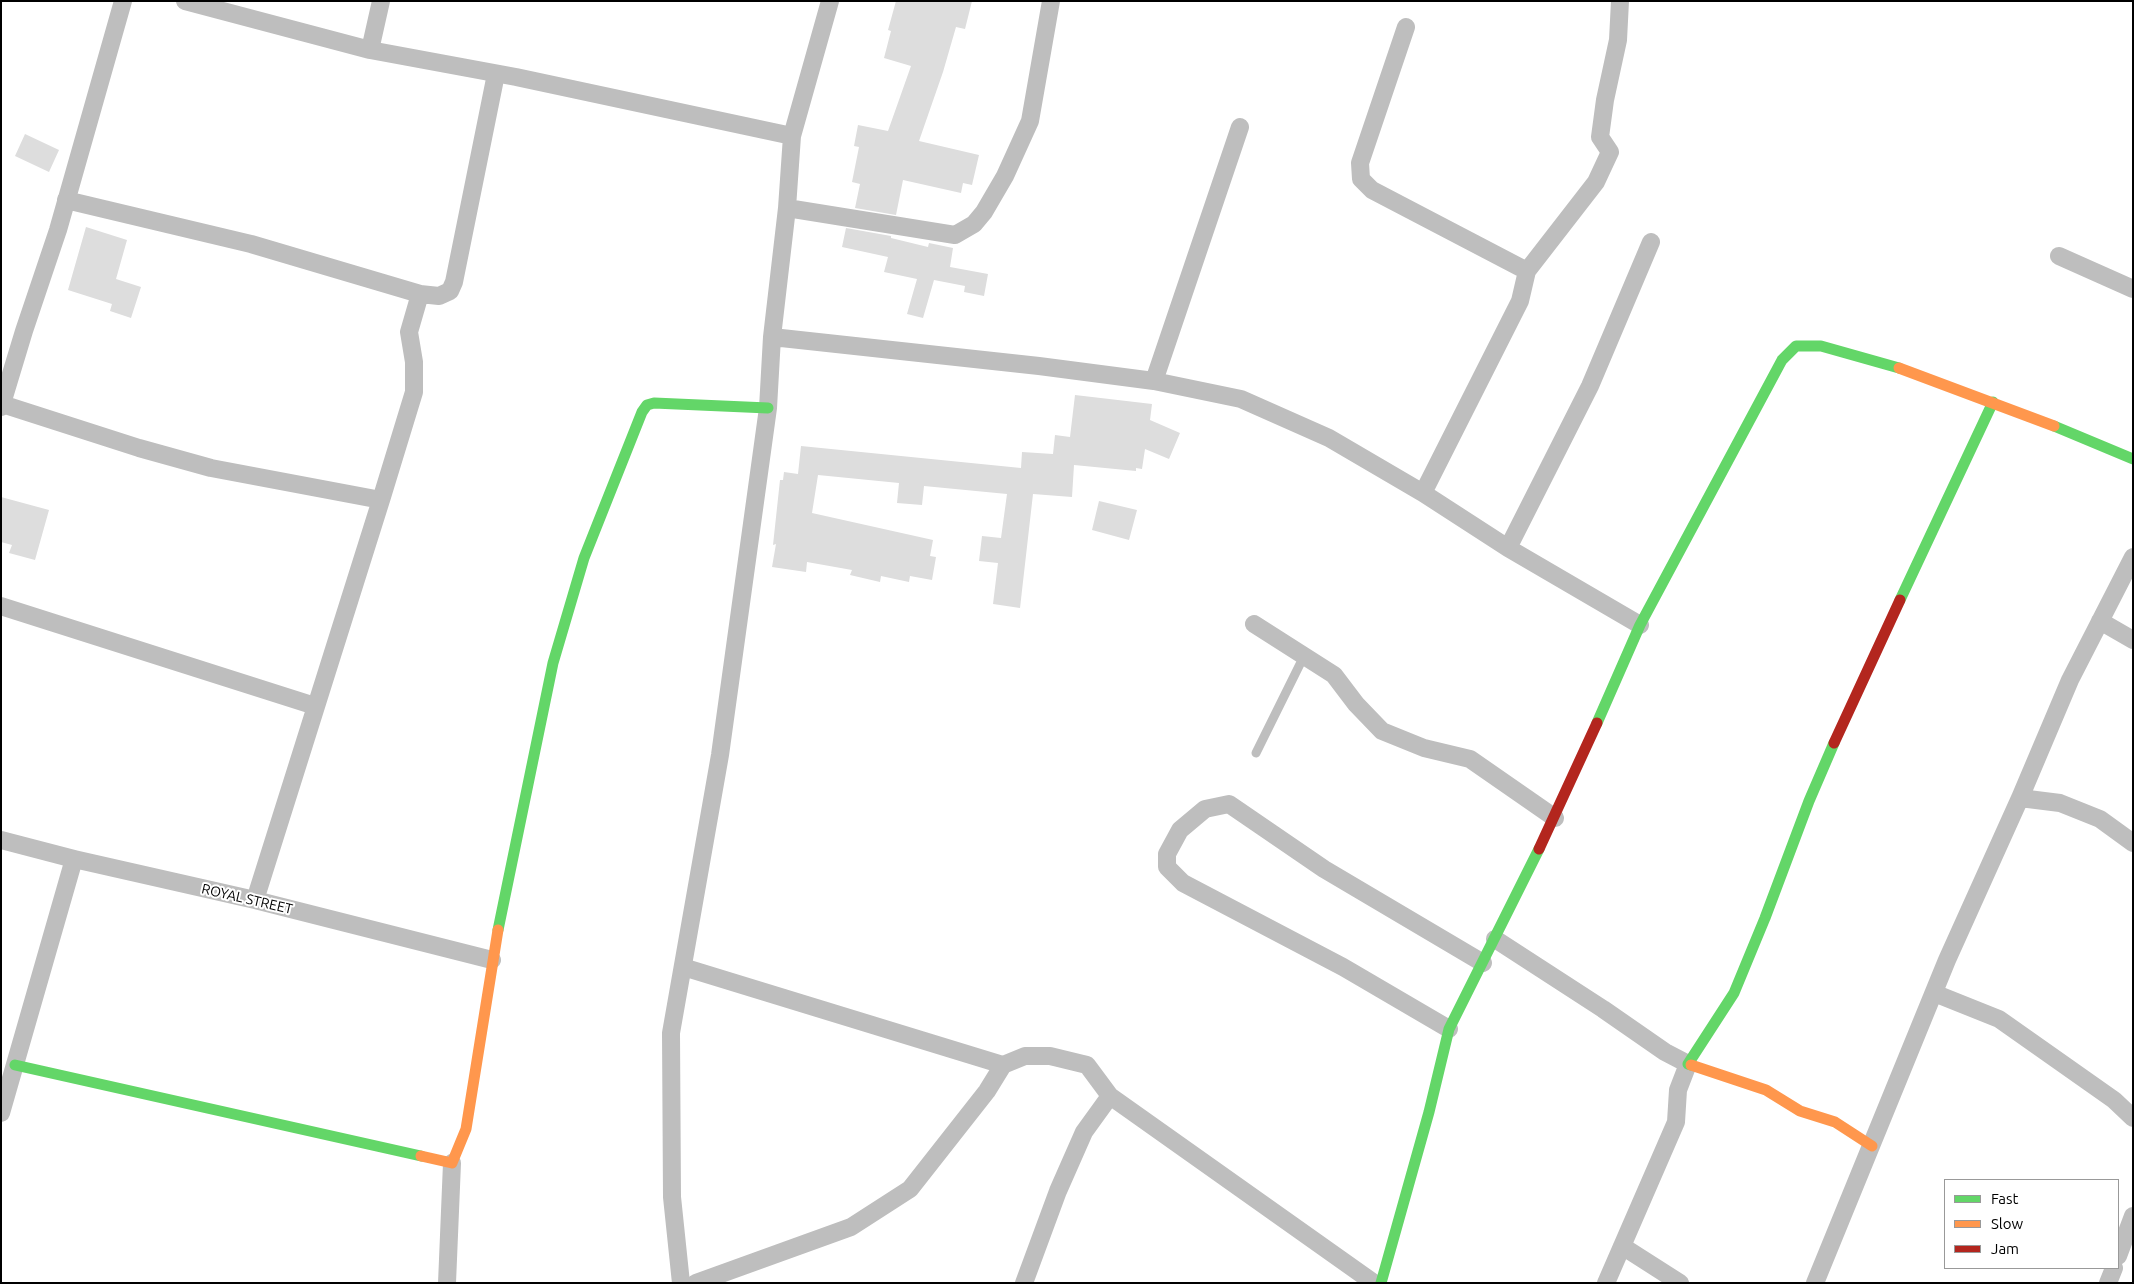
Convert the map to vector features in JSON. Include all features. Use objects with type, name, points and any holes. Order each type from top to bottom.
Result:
[{"type":"street","points":[[123,1],[66,200],[2,406],[211,468],[381,500]]},
{"type":"street","points":[[184,1],[370,50],[496,74],[792,136]]},
{"type":"street","points":[[370,50],[381,1]]},
{"type":"street","points":[[681,1283],[672,1196],[671,1033],[720,755],[768,408],[772,337],[792,136],[830,1]]},
{"type":"street","points":[[786,208],[955,235],[974,224],[984,212],[1005,176],[1030,121],[1051,1]]},
{"type":"street","points":[[1422,493],[1520,301],[1528,271],[1596,182],[1610,152],[1600,138],[1605,100],[1618,40],[1620,1]]},
{"type":"street","points":[[1406,28],[1360,163],[1361,179],[1372,190],[1528,271]]},
{"type":"street","points":[[66,200],[251,244],[420,294],[439,296],[450,291],[454,282],[496,74]]},
{"type":"street","points":[[1154,381],[1240,127]]},
{"type":"street","points":[[1508,548],[1590,386],[1651,242]]},
{"type":"street","points":[[2059,256],[2133,289]]},
{"type":"street","points":[[254,900],[414,392],[414,362],[408,332],[420,294]]},
{"type":"street","points":[[772,337],[1039,366],[1154,381],[1241,399],[1329,438],[1422,493],[1508,548],[1640,625]]},
{"type":"street","points":[[1380,1283],[1429,1112],[1449,1029],[1555,818],[1640,625],[1782,360],[1796,346],[1821,346],[1914,372],[1994,402],[2133,459]]},
{"type":"street","points":[[447,1283],[452,1163],[466,1129],[492,960],[554,663],[584,558],[642,412],[647,405],[654,402],[768,408]]},
{"type":"street","points":[[1606,1283],[1676,1122],[1678,1090],[1688,1064],[1734,993],[1765,918],[1809,801],[1851,704],[1994,402]]},
{"type":"street","points":[[1815,1283],[1934,993],[2070,680],[2133,557]]},
{"type":"street","points":[[1,606],[314,706]]},
{"type":"street","points":[[2100,621],[2133,640]]},
{"type":"street","points":[[1254,624],[1334,675],[1356,704],[1382,731],[1424,748],[1470,759],[1555,818]]},
{"type":"street","points":[[2020,798],[2060,803],[2100,819],[2133,844]]},
{"type":"street","points":[[1449,1029],[1343,967],[1183,882],[1167,867],[1167,854],[1180,830],[1206,809],[1229,804],[1324,869],[1483,963]]},
{"type":"street","name":"ROYAL STREET","points":[[1,840],[74,859],[254,900],[492,960]]},
{"type":"street","points":[[1,1113],[74,859]]},
{"type":"street","points":[[1495,939],[1665,1052],[1688,1064],[1766,1090],[1800,1111],[1835,1122],[1872,1146]]},
{"type":"street","points":[[683,967],[1003,1065]]},
{"type":"street","points":[[1934,993],[1999,1019],[2114,1100],[2133,1118]]},
{"type":"street","points":[[696,1283],[851,1227],[910,1189],[982,1097],[1003,1065],[1025,1056],[1050,1056],[1087,1065],[1110,1096],[1374,1283]]},
{"type":"street","points":[[15,1065],[452,1163]]},
{"type":"street","points":[[1030,1280],[1058,1191],[1084,1132],[1110,1096]]},
{"type":"street","points":[[2119,1253],[2133,1216]]},
{"type":"street","points":[[1622,1246],[1680,1283]]},
{"type":"street","points":[[2108,1283],[2114,1269]]},
{"type":"lane","points":[[1256,753],[1304,656]]},
{"type":"building","points":[[896,1],[972,1],[965,29],[956,27],[943,72],[919,141],[979,155],[972,185],[963,183],[961,193],[903,180],[896,215],[855,208],[860,184],[852,182],[859,147],[854,146],[858,125],[888,131],[911,66],[884,58],[891,31],[888,30]]},
{"type":"building","points":[[25,134],[59,150],[49,172],[15,156]]},
{"type":"building","points":[[86,227],[127,240],[116,279],[141,287],[131,318],[110,311],[112,304],[68,290]]},
{"type":"building","points":[[846,228],[891,236],[891,238],[928,247],[929,243],[953,248],[950,267],[988,274],[984,296],[964,292],[965,286],[934,280],[923,318],[907,314],[917,279],[884,272],[888,257],[842,247]]},
{"type":"building","points":[[1075,395],[1152,404],[1150,420],[1180,433],[1169,459],[1145,449],[1142,469],[1136,468],[1136,471],[1074,465],[1072,497],[1033,494],[1020,608],[993,604],[998,563],[979,561],[982,536],[1001,538],[1007,494],[924,486],[922,505],[897,503],[899,483],[818,475],[812,513],[933,540],[930,556],[936,557],[932,580],[910,576],[909,582],[881,576],[880,582],[850,575],[852,570],[807,562],[806,572],[772,567],[776,544],[773,545],[780,480],[783,480],[784,472],[798,474],[801,446],[1021,468],[1022,452],[1053,454],[1055,435],[1070,437]]},
{"type":"building","points":[[1,497],[49,510],[35,560],[9,553],[12,545],[1,542]]},
{"type":"building","points":[[1099,501],[1137,510],[1129,540],[1092,530]]},
{"type":"traffic: fast","points":[[1597,723],[1640,625],[1782,360],[1796,346],[1821,346],[1899,368]]},
{"type":"traffic: fast","points":[[1900,600],[1993,402]]},
{"type":"traffic: fast","points":[[498,930],[553,663],[584,558],[642,412],[647,405],[654,403],[768,408]]},
{"type":"traffic: fast","points":[[2054,426],[2133,459]]},
{"type":"traffic: fast","points":[[1691,1065],[1688,1064],[1734,993],[1765,918],[1809,801],[1834,743]]},
{"type":"traffic: fast","points":[[1381,1283],[1429,1112],[1449,1029],[1539,849]]},
{"type":"traffic: fast","points":[[15,1065],[421,1156]]},
{"type":"traffic: slow","points":[[1899,368],[2054,426]]},
{"type":"traffic: slow","points":[[421,1156],[452,1163],[466,1129],[498,930]]},
{"type":"traffic: slow","points":[[1691,1065],[1766,1090],[1800,1111],[1835,1122],[1872,1146]]},
{"type":"traffic: jam","points":[[1834,743],[1900,600]]},
{"type":"traffic: jam","points":[[1539,849],[1597,723]]}]
